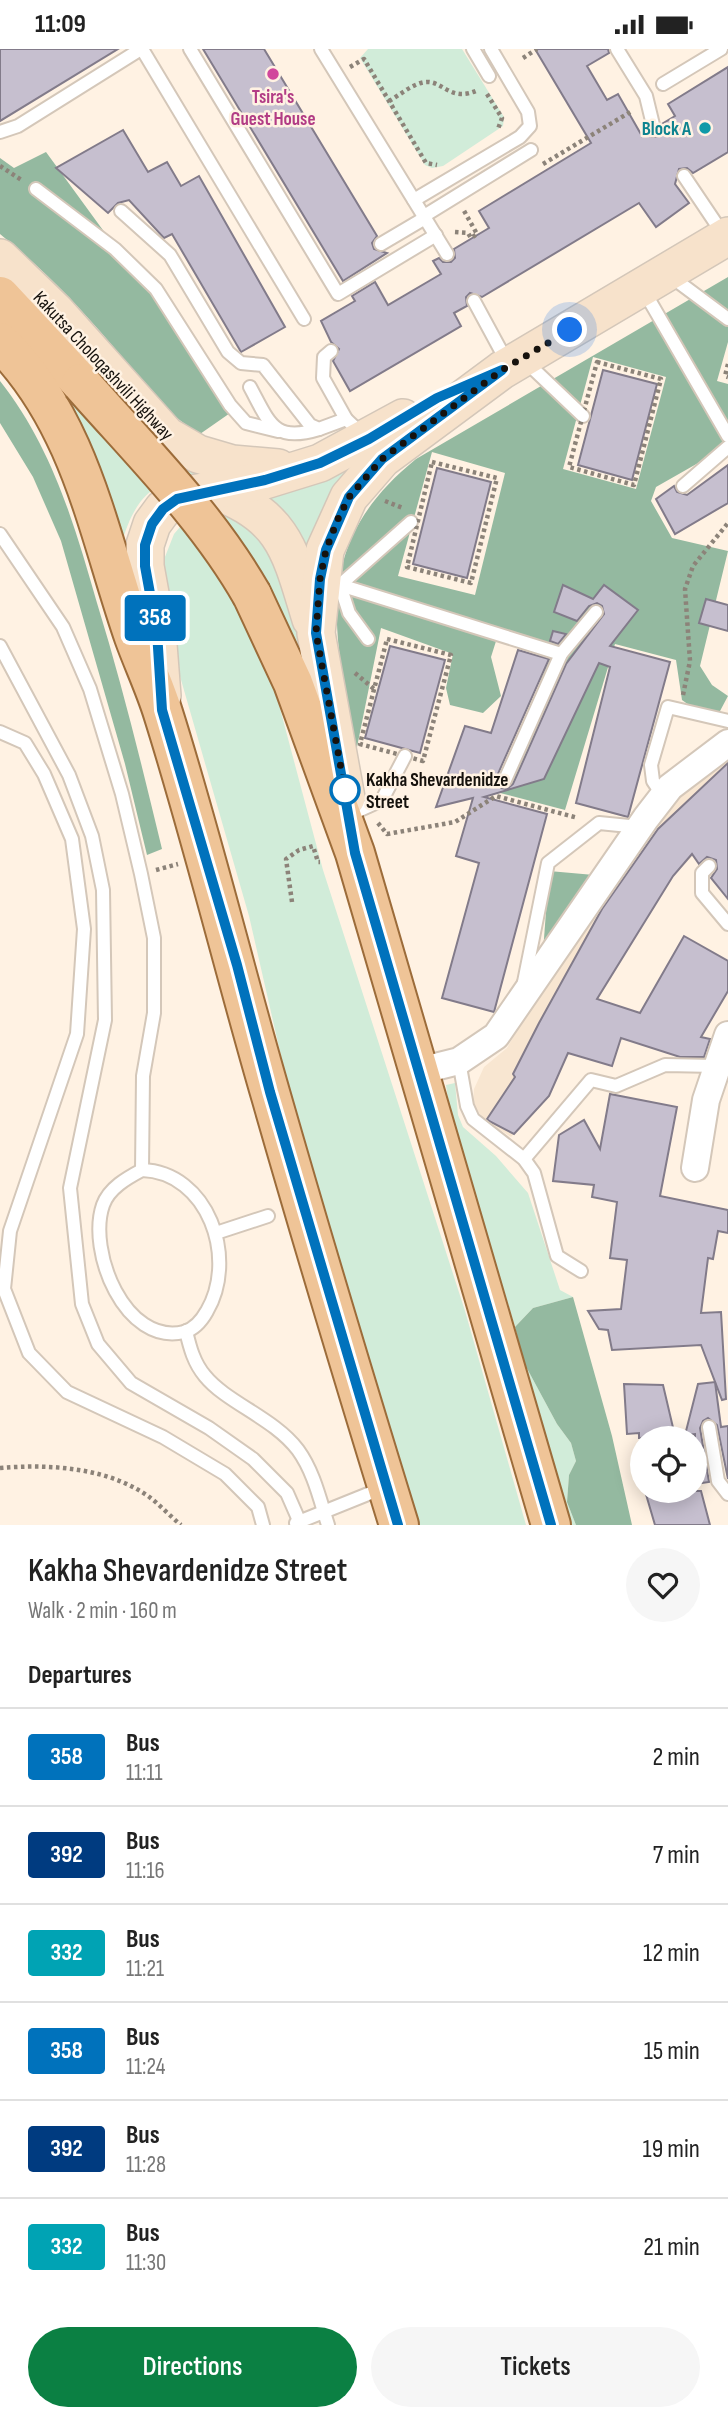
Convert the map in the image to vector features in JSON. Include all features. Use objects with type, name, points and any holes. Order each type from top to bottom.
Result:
[{"type":"main road","points":[[316,633],[330,582],[326,550],[337,521],[364,478],[399,446],[511,365],[727,237]]},
{"type":"main road","name":"Kakutsa Choloqashvili Highway","points":[[0,258],[56,312],[153,423],[181,446],[232,464],[300,470]]},
{"type":"main road","name":"Kakutsa Choloqashvili Highway","points":[[0,296],[188,505],[232,562],[252,595],[293,683],[337,857],[419,1071],[551,1525]]},
{"type":"main road","points":[[0,342],[45,398],[78,461],[134,635],[162,710],[237,965],[270,1092],[398,1525]]},
{"type":"main road","points":[[162,710],[157,632],[145,566],[145,545],[152,524],[163,509],[177,499],[300,470],[357,429],[511,365]]},
{"type":"main road","points":[[215,491],[253,507],[277,529],[316,633],[363,819],[337,857]]},
{"type":"street","points":[[419,1071],[459,1061],[496,1036],[663,796],[728,743]]},
{"type":"street","points":[[695,1168],[706,1100],[723,1051]]},
{"type":"lane","points":[[0,132],[18,126],[142,49],[304,319]]},
{"type":"lane","points":[[190,49],[338,295],[436,235]]},
{"type":"lane","points":[[321,49],[447,254]]},
{"type":"lane","points":[[473,49],[489,76]]},
{"type":"lane","points":[[414,200],[520,137],[530,126],[528,111],[491,49]]},
{"type":"lane","points":[[617,49],[648,101],[654,129]]},
{"type":"lane","points":[[663,84],[721,49]]},
{"type":"lane","points":[[382,244],[531,149]]},
{"type":"lane","points":[[684,176],[727,237]]},
{"type":"lane","points":[[36,189],[115,249],[156,289],[230,405],[246,423],[291,436],[319,429],[357,429]]},
{"type":"lane","points":[[121,211],[170,254],[228,352],[241,363],[263,365],[274,376],[291,404],[310,425],[319,429]]},
{"type":"lane","points":[[654,280],[728,319]]},
{"type":"lane","points":[[654,280],[728,436]]},
{"type":"lane","points":[[474,301],[511,365],[583,416]]},
{"type":"lane","points":[[331,351],[324,357],[323,378],[357,429]]},
{"type":"lane","points":[[250,387],[278,431]]},
{"type":"lane","points":[[684,486],[728,447]]},
{"type":"lane","points":[[330,582],[415,518]]},
{"type":"lane","points":[[0,534],[62,627],[90,689],[122,794],[142,874],[154,938],[154,1013],[143,1076],[142,1170]]},
{"type":"lane","points":[[330,582],[368,639]]},
{"type":"lane","points":[[330,582],[561,654]]},
{"type":"lane","points":[[505,780],[561,654],[596,612]]},
{"type":"lane","points":[[0,646],[69,775],[92,836],[103,890],[105,1020],[69,1188],[82,1304],[98,1344],[131,1383],[209,1428],[253,1459],[287,1493],[298,1523],[323,1510],[387,1487]]},
{"type":"lane","points":[[663,796],[653,781],[651,765],[668,707],[728,721]]},
{"type":"lane","points":[[0,732],[26,743],[44,774],[72,839],[84,929],[77,1034],[10,1231],[4,1289],[29,1353],[67,1392],[163,1437],[225,1474],[258,1507],[263,1525]]},
{"type":"lane","points":[[363,819],[382,800],[405,756]]},
{"type":"lane","points":[[519,1005],[548,863],[599,824],[640,827]]},
{"type":"lane","points":[[709,866],[702,873],[702,893],[728,924]]},
{"type":"lane","points":[[524,1159],[591,1080],[616,1086],[665,1065],[723,1051]]},
{"type":"lane","points":[[459,1061],[467,1106],[473,1119],[524,1159],[534,1173],[557,1256],[581,1271]]},
{"type":"lane","points":[[142,1170],[160,1171],[180,1179],[206,1212],[216,1233],[220,1284],[200,1322],[186,1331],[164,1333],[139,1320],[111,1286],[100,1255],[99,1227],[104,1203],[120,1182],[142,1170]]},
{"type":"lane","points":[[216,1233],[268,1216]]},
{"type":"lane","points":[[186,1331],[194,1359],[206,1378],[274,1427],[297,1449],[312,1473],[328,1525]]},
{"type":"lane","points":[[709,1427],[719,1481],[728,1494]]},
{"type":"path","points":[[523,58],[537,49]]},
{"type":"path","points":[[337,75],[364,59],[426,163],[442,164]]},
{"type":"path","points":[[389,101],[422,82],[434,82],[444,91],[457,94],[467,94],[483,87],[502,118],[497,130]]},
{"type":"path","points":[[575,145],[648,101]]},
{"type":"path","points":[[0,166],[36,189]]},
{"type":"path","points":[[473,227],[475,236]]},
{"type":"path","points":[[597,362],[661,380],[634,485],[569,467],[583,416],[597,362]]},
{"type":"path","points":[[728,364],[725,376],[728,377]]},
{"type":"path","points":[[432,462],[497,478],[471,583],[407,567],[415,518],[432,462]]},
{"type":"path","points":[[383,500],[415,518]]},
{"type":"path","points":[[680,710],[690,661],[685,589],[693,566],[728,523]]},
{"type":"path","points":[[387,639],[451,655],[423,761],[405,756],[359,744],[387,639]]},
{"type":"path","points":[[363,819],[387,834],[426,828],[455,821],[496,796],[599,824]]},
{"type":"path","points":[[292,902],[286,859],[299,850],[313,846],[318,862],[337,857]]},
{"type":"path","points":[[142,874],[184,862]]},
{"type":"path","points":[[0,1468],[28,1466],[68,1469],[113,1478],[147,1496],[181,1525]]},
{"type":"shaded area","points":[[728,754],[728,820],[673,876],[629,943],[573,1042],[549,1096],[511,1137],[483,1119],[473,1103],[474,1089],[484,1067],[507,1048],[538,994],[677,794]]},
{"type":"green space","points":[[368,49],[462,49],[504,117],[503,126],[443,166],[432,168],[425,165],[360,58]]},
{"type":"green space","points":[[46,152],[132,270],[172,319],[233,411],[200,434],[163,404],[71,300],[30,259],[0,234],[0,158],[14,168]]},
{"type":"green space","points":[[728,277],[728,342],[717,381],[728,384],[728,446],[656,487],[651,501],[672,538],[728,551],[700,666],[712,685],[728,696],[720,711],[700,713],[682,700],[676,660],[615,644],[565,810],[500,793],[550,655],[497,638],[491,657],[501,696],[483,713],[450,705],[446,688],[453,654],[381,628],[356,752],[337,630],[338,593],[344,559],[358,525],[382,492],[416,459]],"holes":[[[593,357],[666,377],[636,489],[563,469]],[[432,452],[505,473],[475,595],[398,576]]]},
{"type":"green space","points":[[31,358],[204,474],[171,480],[148,493],[132,515],[121,546]]},
{"type":"green space","points":[[0,381],[34,432],[59,487],[79,544],[123,695],[162,849],[147,855],[125,764],[61,541],[33,477],[0,423]]},
{"type":"green space","points":[[365,458],[304,569],[259,499]]},
{"type":"green space","points":[[232,510],[276,550],[310,676],[266,667],[278,701],[323,870],[465,1311],[526,1525],[414,1525],[301,1143],[249,916],[171,645],[163,562],[174,534],[186,520]]},
{"type":"green space","points":[[549,871],[594,875],[543,952]]},
{"type":"green space","points":[[455,1083],[458,1115],[463,1127],[496,1156],[528,1193],[560,1290],[573,1297],[533,1308],[515,1327],[450,1113],[446,1085]]},
{"type":"green space","points":[[573,1297],[612,1436],[632,1525],[576,1525],[567,1502],[569,1475],[576,1461],[571,1443],[557,1424],[523,1361],[515,1327],[533,1308]]},
{"type":"green space","points":[[523,1361],[557,1424],[571,1443],[576,1461],[569,1475],[567,1502],[576,1525],[572,1525]]},
{"type":"building","points":[[0,49],[118,49],[0,121]]},
{"type":"building","points":[[203,49],[264,49],[377,236],[372,243],[374,249],[387,253],[343,281]]},
{"type":"building","points":[[535,49],[608,49],[609,53],[587,66],[607,100],[618,94],[642,136],[647,133],[652,137],[659,136],[662,124],[675,116],[668,104],[728,67],[728,152],[693,173],[687,168],[679,169],[675,184],[689,203],[656,227],[639,203],[482,297],[470,293],[466,297],[467,306],[454,313],[461,326],[350,391],[333,361],[339,349],[331,342],[321,321],[355,301],[352,296],[375,282],[388,305],[441,274],[433,261],[439,258],[443,262],[451,262],[455,258],[454,249],[489,228],[479,211],[591,143]]},
{"type":"building","points":[[123,130],[148,172],[167,162],[181,186],[199,176],[285,327],[241,352],[172,234],[164,238],[129,200],[118,203],[108,213],[56,168]]},
{"type":"building","points":[[603,370],[657,384],[632,480],[578,465]]},
{"type":"building","points":[[728,465],[728,503],[675,534],[656,499],[674,486],[677,492],[687,495]]},
{"type":"building","points":[[437,468],[491,482],[467,578],[413,564]]},
{"type":"building","points":[[563,585],[593,599],[604,585],[638,610],[610,646],[670,662],[628,817],[576,803],[610,667],[599,663],[544,779],[484,797],[547,814],[494,1012],[442,998],[479,863],[456,856],[473,798],[436,807],[465,726],[491,733],[518,650],[549,659],[497,776],[501,788],[507,789],[513,784],[566,664],[604,614],[602,606],[597,603],[589,606],[577,621],[554,612]]},
{"type":"building","points":[[706,599],[728,605],[728,631],[699,623]]},
{"type":"building","points":[[553,631],[566,634],[558,644],[550,641]]},
{"type":"building","points":[[390,646],[445,660],[420,753],[365,738]]},
{"type":"building","points":[[728,763],[728,899],[711,878],[717,869],[716,860],[707,857],[699,864],[692,854],[673,876],[597,999],[640,1013],[684,936],[728,961],[728,991],[701,1037],[710,1039],[704,1057],[680,1057],[621,1038],[612,1066],[568,1053],[549,1096],[514,1134],[489,1121],[487,1119],[515,1077],[513,1074],[539,1023],[602,909],[658,829]]},
{"type":"building","points":[[610,1094],[677,1107],[660,1196],[728,1210],[728,1233],[718,1231],[713,1259],[708,1258],[701,1313],[721,1312],[726,1399],[722,1400],[701,1345],[612,1350],[608,1330],[599,1329],[588,1311],[621,1309],[627,1260],[610,1258],[617,1202],[592,1197],[594,1185],[553,1181],[559,1135],[584,1120],[600,1149]]},
{"type":"building","points":[[715,1382],[721,1427],[728,1426],[728,1479],[717,1425],[708,1418],[701,1426],[687,1426],[698,1384]]},
{"type":"building","points":[[624,1384],[663,1385],[673,1426],[630,1426],[630,1434],[627,1434]]},
{"type":"building","points":[[649,1503],[704,1503],[710,1525],[655,1525]]},
{"type":"bus line","name":"358","points":[[398,1525],[270,1092],[237,965],[162,710],[157,632],[145,566],[145,545],[152,524],[163,509],[177,499],[265,480],[320,463],[369,439],[437,398],[502,370],[452,410],[382,459],[349,497],[326,550],[320,579],[316,633],[355,853],[551,1525]]},
{"type":"place","name":"Tsira's Guest House","points":[[273,74]]},
{"type":"place","name":"Block A","points":[[705,128]]},
{"type":"place","name":"Kakha Shevardenidze Street","points":[[345,790]]},
{"type":"route","points":[[345,790],[316,633],[320,579],[326,550],[337,521],[349,497],[382,459],[452,410],[502,370],[570,330]]}]
